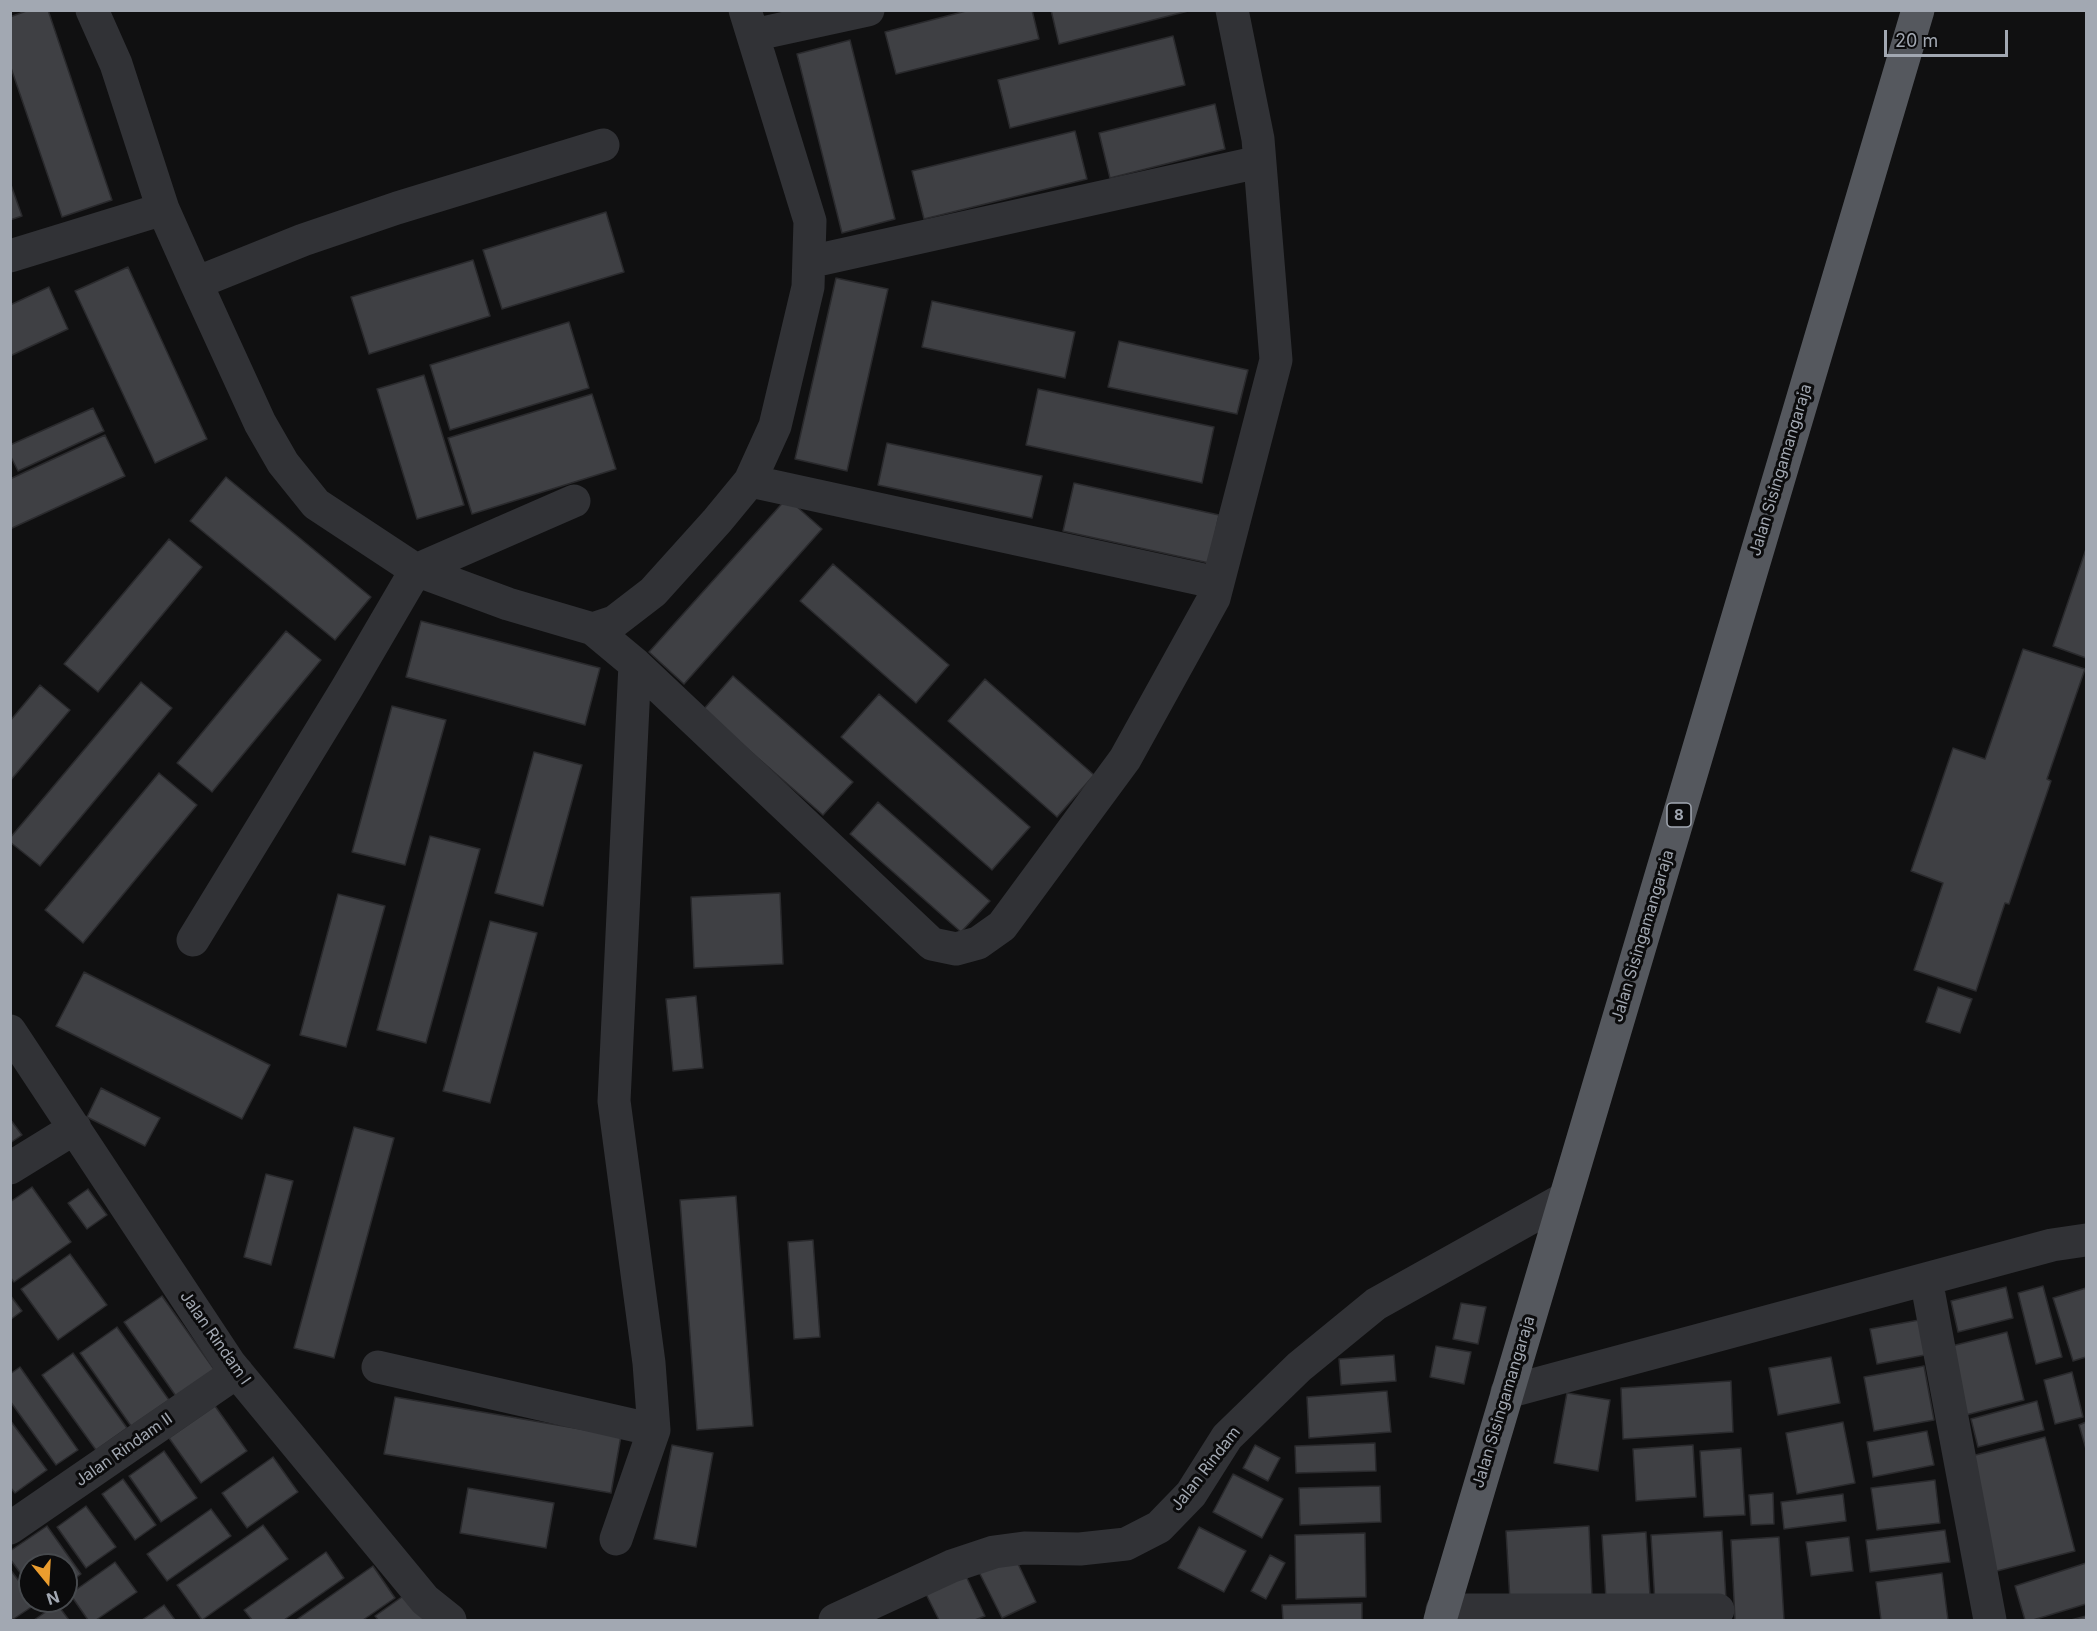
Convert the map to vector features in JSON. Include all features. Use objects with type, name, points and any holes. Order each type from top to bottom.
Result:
[{"type":"highway","name":"Jalan Sisingamangaraja","points":[[1441,1615],[1918,10]]},
{"type":"street","points":[[92,10],[116,64],[163,209],[196,283],[260,423],[283,463],[316,504],[416,570],[508,604],[593,629],[635,664],[932,944],[956,949],[978,943],[1002,926],[1125,759],[1214,598],[1276,360],[1258,139],[1232,10]]},
{"type":"street","points":[[593,629],[614,622],[653,592],[750,481],[775,426],[808,287],[810,221],[749,23],[868,10]]},
{"type":"street","points":[[196,283],[303,240],[397,208],[603,145]]},
{"type":"street","points":[[809,262],[1260,162]]},
{"type":"street","points":[[10,256],[163,209]]},
{"type":"street","points":[[750,481],[1218,583]]},
{"type":"street","points":[[193,940],[347,688],[416,570],[574,501]]},
{"type":"street","points":[[616,1539],[654,1430],[646,1340],[614,1101],[635,664]]},
{"type":"street","name":"Jalan Rindam I","points":[[10,1031],[237,1372],[424,1600],[450,1620]]},
{"type":"street","points":[[10,1168],[75,1128]]},
{"type":"street","name":"Jalan Rindam","points":[[835,1620],[952,1566],[994,1552],[1024,1548],[1080,1549],[1126,1544],[1159,1527],[1191,1494],[1227,1437],[1299,1367],[1367,1311],[1564,1199]]},
{"type":"street","points":[[1507,1392],[2052,1245],[2086,1240]]},
{"type":"street","points":[[1926,1279],[1989,1620]]},
{"type":"street","points":[[378,1367],[654,1430]]},
{"type":"street","name":"Jalan Rindam II","points":[[10,1528],[237,1372]]},
{"type":"street","points":[[1441,1615],[1718,1610]]},
{"type":"building","points":[[29,10],[48,10],[112,200],[62,217],[10,65],[10,17]]},
{"type":"building","points":[[970,10],[1032,10],[1039,39],[896,74],[885,32]]},
{"type":"building","points":[[1051,10],[1192,10],[1059,44]]},
{"type":"building","points":[[1173,36],[1185,85],[1010,128],[998,80]]},
{"type":"building","points":[[850,40],[895,219],[842,233],[797,54]]},
{"type":"building","points":[[1215,104],[1225,149],[1110,178],[1099,133]]},
{"type":"building","points":[[1075,131],[1087,179],[924,219],[912,171]]},
{"type":"building","points":[[10,182],[22,216],[10,220]]},
{"type":"building","points":[[606,212],[624,272],[502,309],[483,250]]},
{"type":"building","points":[[473,260],[490,316],[369,354],[351,297]]},
{"type":"building","points":[[128,267],[207,439],[155,463],[75,291]]},
{"type":"building","points":[[836,278],[888,289],[847,471],[795,459]]},
{"type":"building","points":[[49,287],[68,329],[10,356],[10,305]]},
{"type":"building","points":[[932,301],[1075,332],[1065,378],[922,347]]},
{"type":"building","points":[[569,322],[589,388],[450,430],[430,365]]},
{"type":"building","points":[[1119,341],[1248,370],[1237,414],[1108,387]]},
{"type":"building","points":[[424,375],[464,505],[417,519],[377,389]]},
{"type":"building","points":[[1038,389],[1214,427],[1202,483],[1026,445]]},
{"type":"building","points":[[592,394],[616,469],[472,514],[448,438]]},
{"type":"building","points":[[93,408],[104,431],[18,471],[10,455],[10,445]]},
{"type":"building","points":[[105,435],[125,476],[10,529],[10,479]]},
{"type":"building","points":[[887,443],[1042,476],[1032,518],[878,485]]},
{"type":"building","points":[[226,477],[371,597],[335,640],[190,521]]},
{"type":"building","points":[[1074,483],[1219,515],[1209,563],[1063,531]]},
{"type":"building","points":[[787,498],[822,529],[684,684],[649,652]]},
{"type":"building","points":[[169,539],[202,567],[98,692],[64,664]]},
{"type":"building","points":[[2086,549],[2086,658],[2053,646]]},
{"type":"building","points":[[833,564],[949,665],[916,703],[800,601]]},
{"type":"building","points":[[421,621],[600,668],[585,725],[406,677]]},
{"type":"building","points":[[286,631],[321,660],[212,792],[177,763]]},
{"type":"building","points":[[2023,649],[2085,669],[2047,779],[2051,781],[2009,904],[2005,903],[1976,991],[1914,970],[1943,883],[1911,871],[1953,748],[1985,759]]},
{"type":"building","points":[[733,676],[853,782],[823,815],[703,710]]},
{"type":"building","points":[[985,679],[1094,775],[1057,817],[948,721]]},
{"type":"building","points":[[141,682],[172,708],[40,866],[10,842],[10,838]]},
{"type":"building","points":[[40,685],[70,710],[10,781],[10,721]]},
{"type":"building","points":[[879,694],[1030,827],[992,870],[841,737]]},
{"type":"building","points":[[392,706],[446,720],[405,865],[352,852]]},
{"type":"building","points":[[534,752],[582,765],[543,906],[495,893]]},
{"type":"building","points":[[159,773],[197,805],[83,943],[45,910]]},
{"type":"building","points":[[878,802],[990,901],[961,932],[850,834]]},
{"type":"building","points":[[430,836],[480,849],[426,1043],[377,1030]]},
{"type":"building","points":[[780,893],[783,964],[694,968],[691,897]]},
{"type":"building","points":[[338,894],[385,906],[346,1047],[300,1035]]},
{"type":"building","points":[[490,921],[537,933],[490,1103],[443,1091]]},
{"type":"building","points":[[84,972],[270,1065],[242,1119],[56,1026]]},
{"type":"building","points":[[1938,987],[1972,999],[1960,1033],[1926,1022]]},
{"type":"building","points":[[696,996],[703,1068],[673,1071],[666,999]]},
{"type":"building","points":[[101,1088],[160,1118],[145,1146],[87,1117]]},
{"type":"building","points":[[10,1119],[22,1135],[10,1143]]},
{"type":"building","points":[[354,1127],[394,1138],[334,1358],[294,1348]]},
{"type":"building","points":[[266,1174],[293,1181],[271,1265],[244,1257]]},
{"type":"building","points":[[32,1187],[71,1242],[14,1282],[10,1277],[10,1202]]},
{"type":"building","points":[[88,1189],[107,1215],[87,1229],[68,1203]]},
{"type":"building","points":[[736,1196],[753,1426],[697,1430],[680,1200]]},
{"type":"building","points":[[813,1240],[820,1337],[794,1339],[788,1242]]},
{"type":"building","points":[[70,1254],[107,1305],[58,1340],[21,1289]]},
{"type":"building","points":[[2043,1286],[2062,1357],[2036,1364],[2018,1293]]},
{"type":"building","points":[[2006,1287],[2013,1318],[1958,1332],[1951,1301]]},
{"type":"building","points":[[2086,1288],[2086,1357],[2073,1361],[2053,1298]]},
{"type":"building","points":[[10,1295],[22,1311],[10,1320]]},
{"type":"building","points":[[162,1296],[216,1372],[178,1399],[124,1322]]},
{"type":"building","points":[[1461,1303],[1486,1307],[1478,1344],[1453,1339]]},
{"type":"building","points":[[1919,1320],[1925,1355],[1877,1364],[1870,1329]]},
{"type":"building","points":[[117,1327],[169,1400],[131,1426],[80,1353]]},
{"type":"building","points":[[2007,1332],[2024,1400],[1962,1416],[1944,1348]]},
{"type":"building","points":[[1436,1346],[1471,1352],[1464,1384],[1430,1377]]},
{"type":"building","points":[[73,1353],[127,1428],[96,1450],[42,1375]]},
{"type":"building","points":[[1394,1355],[1396,1381],[1341,1385],[1339,1359]]},
{"type":"building","points":[[1831,1357],[1840,1403],[1778,1415],[1769,1368]]},
{"type":"building","points":[[1924,1366],[1934,1420],[1874,1431],[1864,1377]]},
{"type":"building","points":[[20,1367],[78,1450],[56,1465],[10,1401],[10,1374]]},
{"type":"building","points":[[2072,1372],[2083,1417],[2055,1424],[2044,1380]]},
{"type":"building","points":[[1731,1381],[1733,1432],[1623,1439],[1621,1388]]},
{"type":"building","points":[[1387,1391],[1391,1432],[1309,1438],[1307,1397]]},
{"type":"building","points":[[1567,1393],[1610,1400],[1598,1471],[1554,1463]]},
{"type":"building","points":[[395,1397],[621,1436],[611,1493],[384,1454]]},
{"type":"building","points":[[2037,1401],[2044,1430],[1978,1447],[1971,1419]]},
{"type":"building","points":[[215,1406],[247,1451],[201,1483],[169,1438]]},
{"type":"building","points":[[10,1420],[47,1470],[15,1493],[10,1487]]},
{"type":"building","points":[[1843,1422],[1855,1483],[1797,1494],[1786,1433]]},
{"type":"building","points":[[2086,1422],[2086,1449],[2079,1425]]},
{"type":"building","points":[[1927,1431],[1934,1465],[1873,1477],[1867,1442]]},
{"type":"building","points":[[2045,1437],[2075,1551],[1993,1572],[1964,1458]]},
{"type":"building","points":[[1375,1443],[1376,1471],[1296,1473],[1295,1446]]},
{"type":"building","points":[[672,1445],[713,1453],[696,1547],[654,1539]]},
{"type":"building","points":[[1255,1445],[1280,1458],[1268,1481],[1243,1468]]},
{"type":"building","points":[[1693,1445],[1696,1497],[1636,1501],[1633,1449]]},
{"type":"building","points":[[1741,1448],[1745,1515],[1704,1517],[1700,1451]]},
{"type":"building","points":[[164,1451],[197,1498],[161,1522],[129,1476]]},
{"type":"building","points":[[273,1457],[298,1492],[247,1528],[222,1493]]},
{"type":"building","points":[[1233,1474],[1283,1499],[1262,1538],[1213,1512]]},
{"type":"building","points":[[123,1479],[156,1525],[135,1540],[102,1494]]},
{"type":"building","points":[[1935,1480],[1940,1523],[1877,1530],[1871,1488]]},
{"type":"building","points":[[1380,1486],[1381,1522],[1300,1525],[1299,1488]]},
{"type":"building","points":[[468,1488],[554,1503],[546,1548],[460,1533]]},
{"type":"building","points":[[1773,1493],[1774,1524],[1751,1525],[1749,1495]]},
{"type":"building","points":[[1843,1494],[1846,1521],[1784,1529],[1781,1502]]},
{"type":"building","points":[[86,1506],[116,1547],[86,1568],[78,1553],[75,1553],[57,1527]]},
{"type":"building","points":[[211,1509],[231,1536],[167,1581],[147,1554]]},
{"type":"building","points":[[263,1525],[288,1559],[202,1620],[177,1585]]},
{"type":"building","points":[[47,1526],[66,1553],[18,1553],[18,1570],[10,1559],[10,1551]]},
{"type":"building","points":[[1589,1526],[1592,1596],[1510,1601],[1506,1531]]},
{"type":"building","points":[[1199,1527],[1246,1551],[1224,1592],[1178,1568]]},
{"type":"building","points":[[1945,1530],[1950,1562],[1870,1572],[1866,1540]]},
{"type":"building","points":[[1722,1531],[1726,1599],[1655,1604],[1651,1535]]},
{"type":"building","points":[[1646,1532],[1650,1596],[1606,1599],[1602,1535]]},
{"type":"building","points":[[1365,1533],[1366,1597],[1296,1599],[1295,1535]]},
{"type":"building","points":[[1779,1537],[1784,1620],[1735,1620],[1731,1540]]},
{"type":"building","points":[[1849,1537],[1853,1571],[1811,1576],[1806,1542]]},
{"type":"building","points":[[1012,1551],[1036,1602],[1002,1618],[977,1568]]},
{"type":"building","points":[[326,1552],[344,1578],[284,1620],[252,1620],[244,1610]]},
{"type":"building","points":[[1270,1555],[1285,1563],[1266,1599],[1251,1591]]},
{"type":"building","points":[[115,1562],[137,1592],[96,1620],[88,1620],[78,1606],[78,1588]]},
{"type":"building","points":[[2086,1563],[2086,1604],[2033,1620],[2025,1620],[2015,1586]]},
{"type":"building","points":[[373,1566],[395,1598],[363,1620],[296,1620]]},
{"type":"building","points":[[10,1569],[18,1580],[18,1613],[22,1613],[10,1620]]},
{"type":"building","points":[[1942,1573],[1948,1620],[1881,1620],[1876,1582]]},
{"type":"building","points":[[965,1574],[985,1616],[975,1620],[939,1620],[925,1592]]},
{"type":"building","points":[[406,1594],[425,1620],[378,1620],[375,1616]]},
{"type":"building","points":[[1362,1603],[1362,1620],[1283,1620],[1282,1605]]},
{"type":"building","points":[[164,1605],[175,1620],[142,1620]]},
{"type":"building","points":[[44,1613],[64,1613],[69,1620],[34,1620]]},
{"type":"building","points":[[2086,1616],[2086,1620],[2071,1620]]}]
